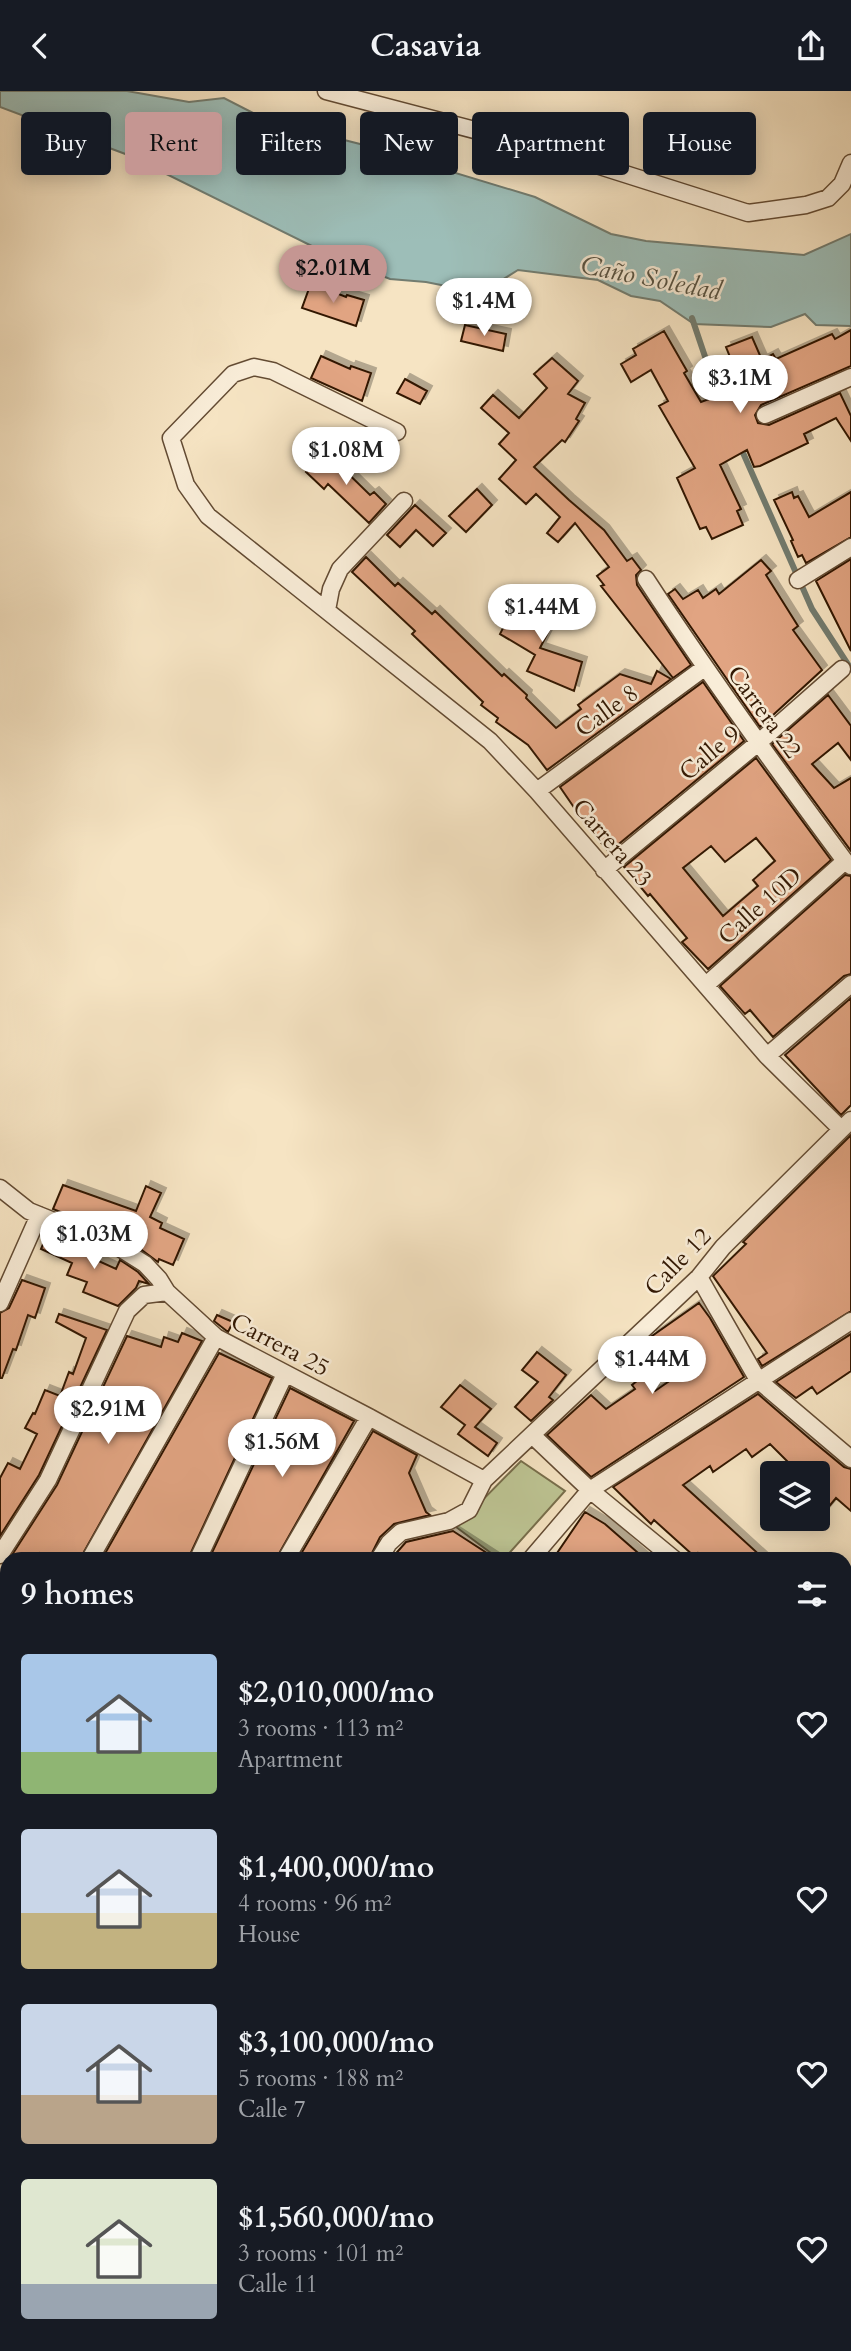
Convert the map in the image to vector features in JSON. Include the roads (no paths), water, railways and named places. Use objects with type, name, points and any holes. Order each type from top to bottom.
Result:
[{"type":"street","points":[[326,91],[543,148],[748,213],[806,205],[828,198],[842,184],[851,163]]},
{"type":"street","name":"Carrera 23","points":[[397,432],[273,371],[254,367],[233,374],[171,438],[186,485],[208,516],[490,741],[537,791],[767,1056],[846,1125]]},
{"type":"street","points":[[765,415],[851,377]]},
{"type":"street","points":[[327,610],[331,589],[340,569],[404,501]]},
{"type":"street","points":[[798,580],[851,547]]},
{"type":"street","name":"Carrera 22","points":[[646,579],[758,743],[848,863]]},
{"type":"street","name":"Calle 8","points":[[537,791],[705,668]]},
{"type":"street","name":"Calle 9","points":[[604,870],[758,743],[842,669]]},
{"type":"street","name":"Calle 10D","points":[[706,985],[848,863]]},
{"type":"street","points":[[767,1056],[851,984]]},
{"type":"street","name":"Calle 12","points":[[383,1552],[401,1532],[449,1521],[469,1510],[484,1480],[699,1276],[723,1247],[846,1125]]},
{"type":"street","name":"Carrera 25","points":[[0,1188],[29,1211],[118,1247],[145,1264],[167,1292],[216,1337],[484,1480]]},
{"type":"street","points":[[0,1303],[39,1215]]},
{"type":"street","points":[[699,1276],[758,1380],[851,1459]]},
{"type":"street","points":[[2,1552],[48,1480],[127,1311],[144,1295],[167,1292]]},
{"type":"street","points":[[537,1552],[590,1490],[851,1321]]},
{"type":"street","points":[[94,1552],[216,1337]]},
{"type":"street","points":[[201,1552],[285,1374]]},
{"type":"street","points":[[290,1552],[369,1417]]},
{"type":"street","points":[[532,1435],[590,1490],[665,1552]]},
{"type":"water","name":"Caño Soledad","points":[[0,91],[127,91],[189,102],[224,98],[251,112],[236,112],[236,175],[346,175],[346,140],[360,144],[360,175],[458,174],[535,197],[611,234],[646,241],[804,255],[851,234],[851,326],[816,325],[805,314],[771,327],[694,324],[660,301],[631,296],[598,280],[518,270],[481,293],[426,282],[390,279],[330,255],[168,175],[222,175],[222,112],[125,112],[125,154],[111,149],[111,112],[21,112],[21,115],[0,107]]},
{"type":"waterway","points":[[692,318],[720,401]]},
{"type":"waterway","points":[[740,446],[812,609],[851,669]]}]
